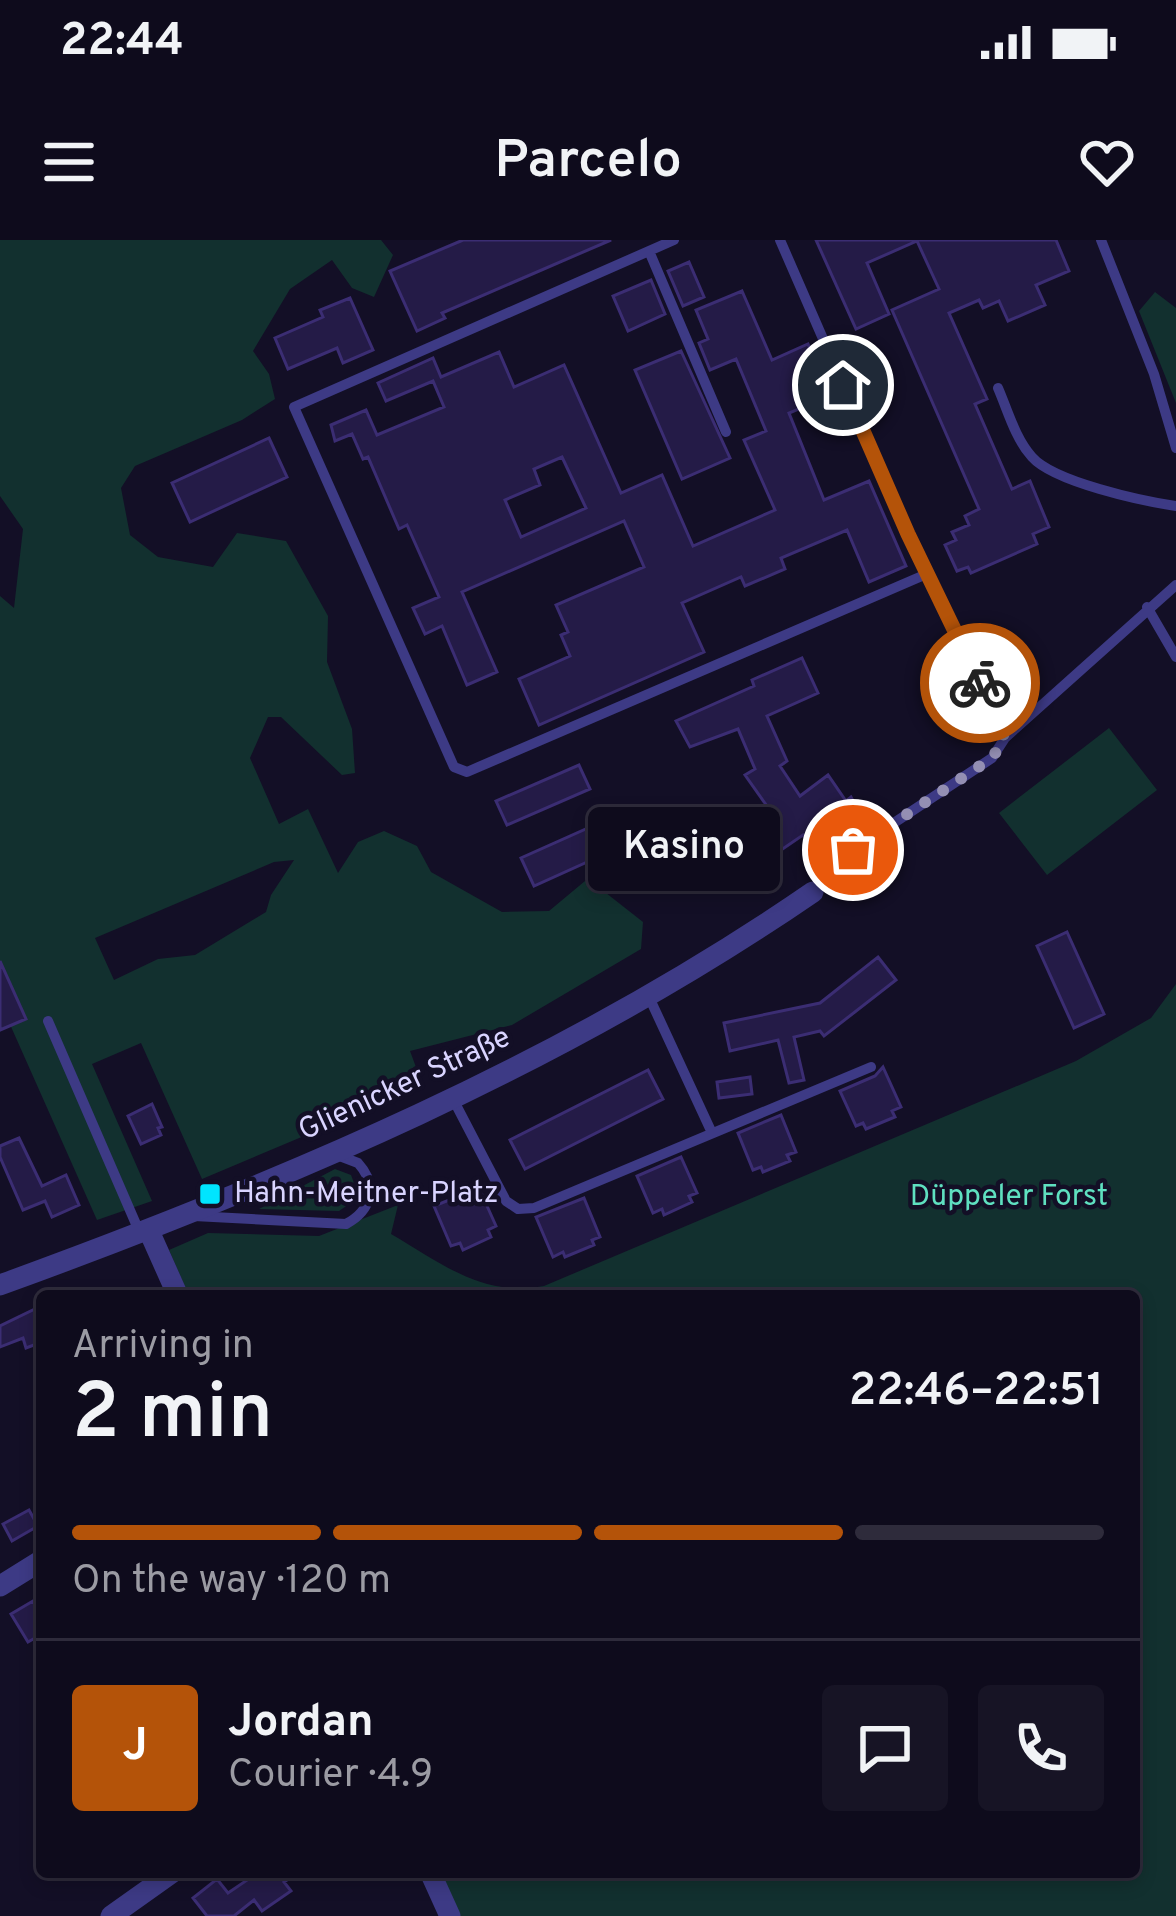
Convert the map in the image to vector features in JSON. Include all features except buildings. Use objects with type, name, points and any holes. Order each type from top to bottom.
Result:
[{"type":"street","name":"Glienicker Straße","points":[[0,1286],[191,1216],[453,1099],[649,997],[813,892]]},
{"type":"street","points":[[145,1233],[175,1290]]},
{"type":"street","points":[[0,1586],[36,1564]]},
{"type":"street","points":[[111,1916],[165,1878]]},
{"type":"street","points":[[433,1878],[450,1916]]},
{"type":"lane","points":[[674,240],[294,407],[454,767],[467,772],[929,572]]},
{"type":"lane","points":[[780,240],[908,534],[1005,738]]},
{"type":"lane","points":[[1101,240],[1154,374],[1176,448]]},
{"type":"lane","points":[[650,251],[726,432]]},
{"type":"lane","points":[[998,388],[1021,444],[1042,467],[1139,500],[1176,506]]},
{"type":"lane","points":[[853,850],[992,758],[1005,738],[1176,585]]},
{"type":"lane","points":[[1147,608],[1176,657]]},
{"type":"lane","points":[[869,854],[891,828]]},
{"type":"lane","points":[[649,997],[712,1133]]},
{"type":"lane","points":[[48,1021],[145,1233]]},
{"type":"lane","points":[[453,1099],[506,1201],[518,1209],[534,1208],[871,1067]]},
{"type":"lane","points":[[191,1216],[346,1224],[367,1206],[369,1178],[349,1157],[327,1156]]},
{"type":"green space","points":[[0,240],[381,240],[393,255],[374,297],[352,288],[332,260],[290,289],[253,351],[269,374],[275,399],[242,420],[135,466],[121,488],[130,535],[158,557],[213,567],[237,533],[286,541],[328,616],[327,662],[352,729],[355,773],[342,775],[281,717],[268,717],[250,758],[279,824],[308,809],[338,873],[358,842],[384,831],[417,846],[431,872],[502,912],[549,911],[585,881],[643,922],[641,949],[512,1025],[410,1051],[423,1086],[202,1179],[141,1043],[92,1064],[152,1201],[97,1220],[0,1002],[0,596],[14,608],[23,529],[0,496]],"holes":[[[294,860],[271,895],[266,912],[195,955],[158,959],[114,980],[95,938],[274,862]]]},
{"type":"green space","points":[[1155,292],[1176,308],[1176,403],[1139,311]]},
{"type":"green space","points":[[1109,728],[1157,790],[1047,875],[999,813]]},
{"type":"green space","name":"Düppeler Forst","points":[[1176,984],[1176,1916],[460,1916],[443,1878],[1140,1878],[1140,1290],[186,1290],[169,1250],[208,1233],[319,1236],[398,1205],[391,1234],[446,1267],[501,1287],[544,1286],[1076,1061],[1151,1018]]},
{"type":"green space","points":[[335,1169],[351,1175],[357,1191],[355,1200],[339,1211],[259,1209]]},
{"type":"way so far","points":[[853,850],[992,758],[1005,738],[980,683]]},
{"type":"place","name":"Kasino","points":[[853,850]]},
{"type":"place","name":"Hahn-Meitner-Platz","points":[[210,1194]]},
{"type":"route","points":[[843,385],[980,683]]}]
